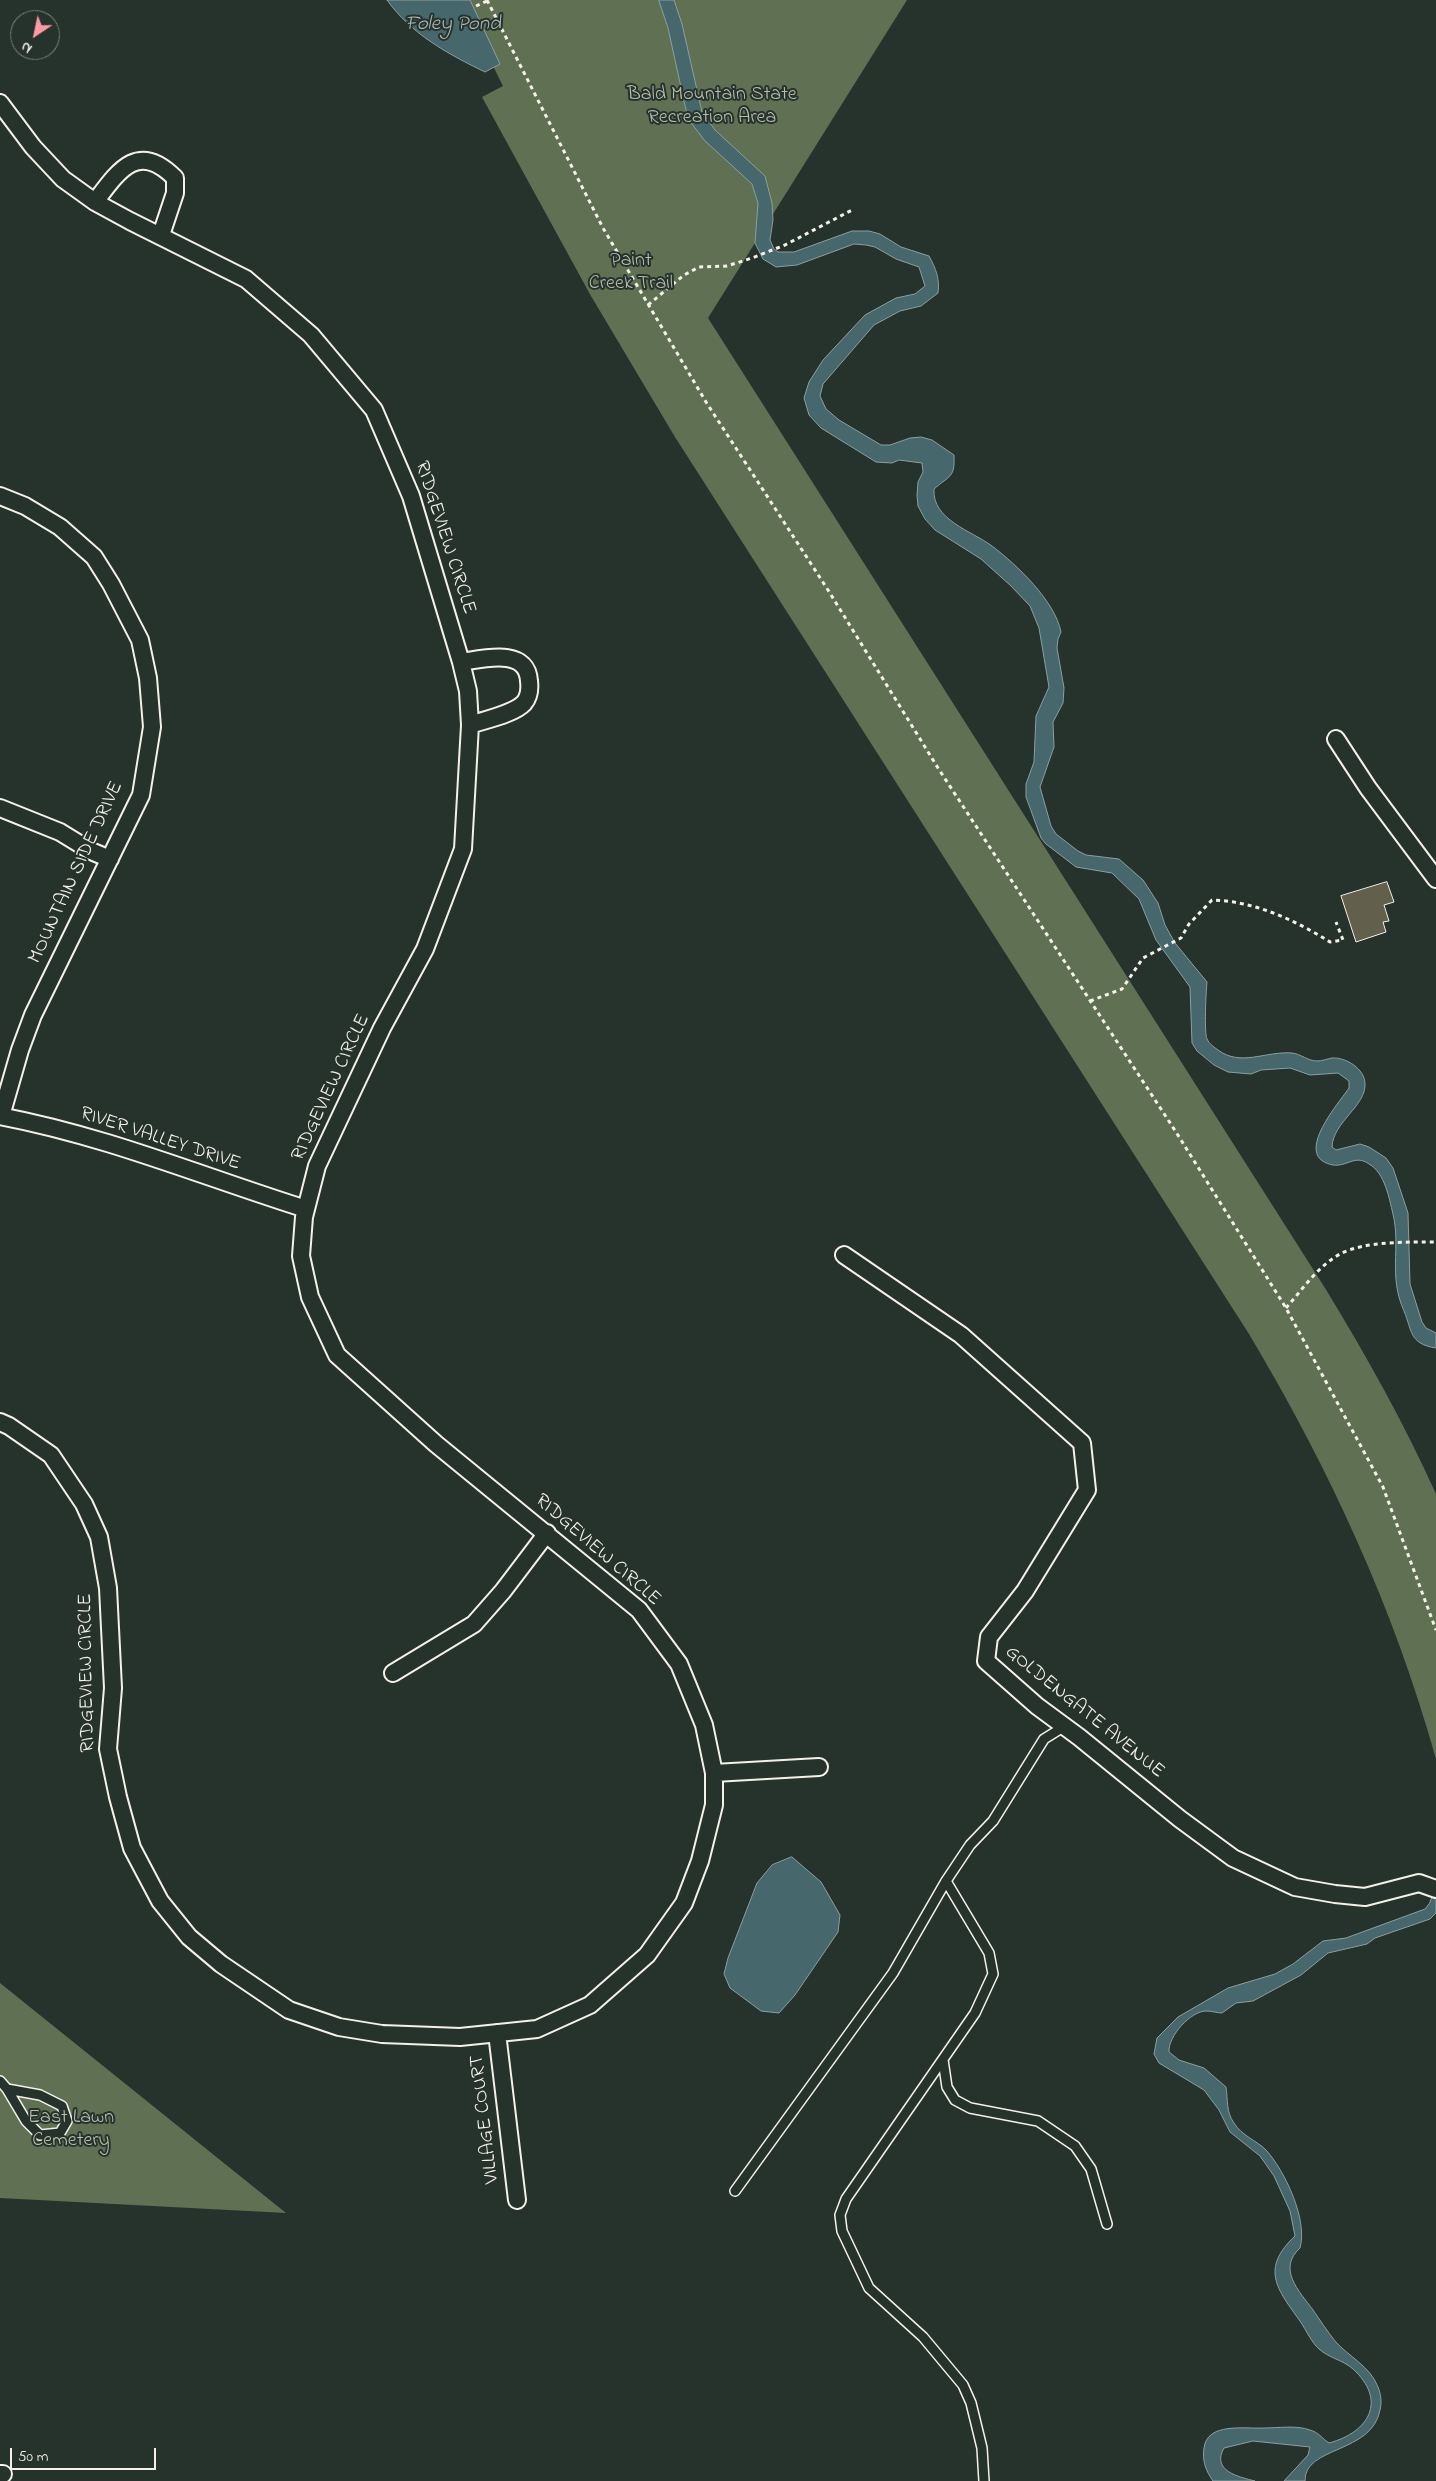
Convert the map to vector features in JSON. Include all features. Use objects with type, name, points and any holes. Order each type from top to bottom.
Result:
[{"type":"street","name":"RIDGEVIEW CIRCLE","points":[[0,103],[32,147],[63,179],[95,202],[246,279],[311,335],[374,410],[411,496],[468,691],[470,725],[464,849],[425,949],[382,1028],[317,1166],[306,1209],[301,1256],[310,1296],[337,1355],[436,1444],[639,1610],[679,1664],[704,1725],[714,1773],[714,1805],[700,1861],[684,1903],[647,1955],[590,2005],[537,2029],[460,2037],[382,2034],[339,2027],[288,2010],[221,1964],[189,1936],[160,1901],[132,1848],[118,1797],[108,1749],[112,1678],[108,1588],[99,1537],[84,1504],[51,1455],[10,1426],[0,1422]]},
{"type":"street","points":[[95,202],[116,173],[131,162],[150,160],[175,178],[176,194],[161,235]]},
{"type":"street","name":"MOUNTAIN SIDE DRIVE","points":[[0,496],[25,506],[60,526],[94,556],[140,640],[148,678],[152,727],[141,795],[70,936],[33,1015],[20,1050],[1,1116]]},
{"type":"street","points":[[461,662],[503,656],[520,662],[529,675],[530,690],[524,704],[507,713],[470,725]]},
{"type":"street","points":[[1336,739],[1368,788],[1436,879]]},
{"type":"street","points":[[0,808],[60,832],[91,851],[110,859]]},
{"type":"street","name":"RIVER VALLEY DRIVE","points":[[1,1116],[144,1153],[306,1209]]},
{"type":"street","name":"GOLDENGATE AVENUE","points":[[844,1255],[961,1335],[1082,1443],[1087,1490],[1025,1590],[989,1637],[986,1661],[1037,1706],[1180,1819],[1233,1858],[1295,1887],[1365,1897],[1419,1883],[1436,1889]]},
{"type":"street","points":[[393,1673],[474,1624],[503,1591],[546,1533]]},
{"type":"street","points":[[714,1773],[819,1768]]},
{"type":"street","name":"VILLAGE COURT","points":[[497,2033],[517,2200]]},
{"type":"lane","points":[[735,2191],[893,1973],[946,1881],[970,1845],[993,1821],[1044,1739],[1064,1726]]},
{"type":"lane","points":[[946,1881],[989,1953],[994,1974],[975,2013],[846,2200],[840,2215],[842,2232],[869,2288],[924,2337],[963,2385],[971,2404],[982,2448],[984,2481]]},
{"type":"lane","points":[[943,2060],[947,2087],[955,2100],[970,2108],[1038,2122],[1075,2146],[1091,2169],[1107,2224]]},
{"type":"lane","points":[[0,2081],[8,2088],[26,2121],[40,2135],[60,2133],[68,2121],[62,2106],[40,2095],[8,2088]]},
{"type":"path","points":[[476,6],[487,0],[603,228],[706,402],[828,590],[938,768],[1176,1132],[1286,1308],[1383,1488],[1436,1630]]},
{"type":"path","points":[[648,306],[684,275],[699,267],[727,266],[752,258],[785,245],[852,210]]},
{"type":"path","points":[[1090,1001],[1122,989],[1143,958],[1182,938],[1189,924],[1212,900],[1228,900],[1253,905],[1307,927],[1330,942],[1343,940],[1336,922]]},
{"type":"path","points":[[1286,1308],[1316,1273],[1341,1253],[1378,1244],[1436,1242]]},
{"type":"green space","name":"Paint Creek Trail","points":[[460,0],[907,0],[708,318],[1325,1288],[1398,1415],[1436,1494],[1436,1759],[1400,1648],[1357,1540],[1306,1436],[1278,1385],[1249,1334],[675,437],[591,296],[482,97],[503,86]]},
{"type":"green space","name":"East Lawn Cemetery","points":[[0,1983],[286,2213],[0,2198]]},
{"type":"water","name":"Foley Pond","points":[[387,0],[470,0],[500,64],[485,72],[457,58],[419,33],[407,23]]},
{"type":"water","points":[[659,0],[674,0],[682,24],[702,112],[715,130],[765,176],[772,203],[773,220],[770,240],[774,249],[778,252],[794,252],[852,231],[869,231],[880,234],[901,247],[929,256],[937,274],[938,293],[921,306],[900,311],[874,325],[823,384],[820,396],[826,409],[839,420],[881,445],[890,445],[910,438],[921,437],[932,440],[954,455],[954,468],[952,472],[948,478],[934,489],[935,500],[939,509],[955,524],[992,546],[1012,563],[1034,584],[1051,608],[1061,632],[1057,648],[1064,688],[1063,703],[1053,722],[1054,747],[1040,787],[1051,826],[1056,834],[1078,851],[1086,855],[1119,859],[1143,880],[1158,903],[1165,925],[1175,943],[1207,982],[1206,1029],[1209,1042],[1218,1050],[1235,1057],[1244,1058],[1292,1053],[1314,1061],[1337,1058],[1354,1065],[1362,1073],[1365,1084],[1364,1092],[1338,1130],[1332,1147],[1336,1150],[1360,1144],[1369,1147],[1386,1158],[1393,1168],[1408,1213],[1410,1284],[1422,1322],[1426,1328],[1436,1333],[1436,1348],[1416,1340],[1399,1298],[1393,1214],[1388,1194],[1379,1173],[1369,1164],[1359,1160],[1333,1165],[1321,1160],[1316,1152],[1317,1141],[1322,1129],[1328,1117],[1349,1088],[1349,1081],[1338,1073],[1310,1075],[1290,1068],[1261,1070],[1251,1074],[1228,1072],[1214,1065],[1197,1051],[1192,1043],[1190,987],[1156,940],[1139,899],[1112,873],[1076,867],[1041,838],[1026,797],[1026,784],[1034,762],[1036,716],[1049,687],[1039,628],[1030,606],[981,559],[935,530],[925,519],[918,506],[917,495],[918,482],[923,472],[922,463],[899,460],[892,463],[876,462],[821,428],[809,415],[804,398],[809,382],[823,360],[865,315],[896,298],[915,294],[925,286],[919,267],[896,259],[875,247],[854,244],[797,265],[776,267],[763,259],[755,243],[758,203],[752,184],[705,141],[692,124],[686,110],[668,28]]},
{"type":"water","points":[[792,1857],[821,1882],[840,1915],[838,1932],[795,1995],[779,2013],[761,2011],[730,1988],[724,1974],[728,1958],[757,1883],[772,1865]]},
{"type":"water","points":[[1436,1888],[1436,1913],[1430,1919],[1375,1938],[1367,1944],[1328,1953],[1301,1975],[1253,2001],[1236,2003],[1222,2013],[1200,2012],[1187,2020],[1172,2039],[1169,2052],[1179,2060],[1204,2068],[1226,2087],[1228,2110],[1231,2119],[1241,2131],[1266,2150],[1280,2170],[1293,2196],[1301,2224],[1302,2237],[1300,2248],[1293,2256],[1290,2264],[1293,2280],[1335,2341],[1370,2373],[1378,2387],[1381,2398],[1380,2410],[1374,2424],[1365,2435],[1315,2461],[1308,2470],[1305,2481],[1284,2481],[1308,2455],[1310,2447],[1253,2441],[1224,2448],[1221,2462],[1229,2472],[1255,2481],[1213,2481],[1204,2462],[1204,2448],[1212,2434],[1237,2428],[1287,2427],[1316,2432],[1329,2443],[1343,2438],[1364,2423],[1369,2414],[1371,2403],[1369,2392],[1363,2381],[1345,2363],[1327,2355],[1316,2346],[1279,2289],[1275,2269],[1278,2259],[1284,2248],[1295,2236],[1290,2211],[1274,2176],[1260,2156],[1230,2132],[1219,2110],[1204,2090],[1159,2063],[1154,2054],[1157,2038],[1178,2017],[1228,1988],[1275,1974],[1293,1964],[1323,1941],[1346,1938],[1425,1909]]},
{"type":"building","points":[[1387,882],[1394,902],[1384,905],[1389,921],[1383,922],[1386,932],[1356,942],[1341,896]]},
{"type":"park label","name":"Bald Mountain State Recreation Area","points":[[712,108]]}]
